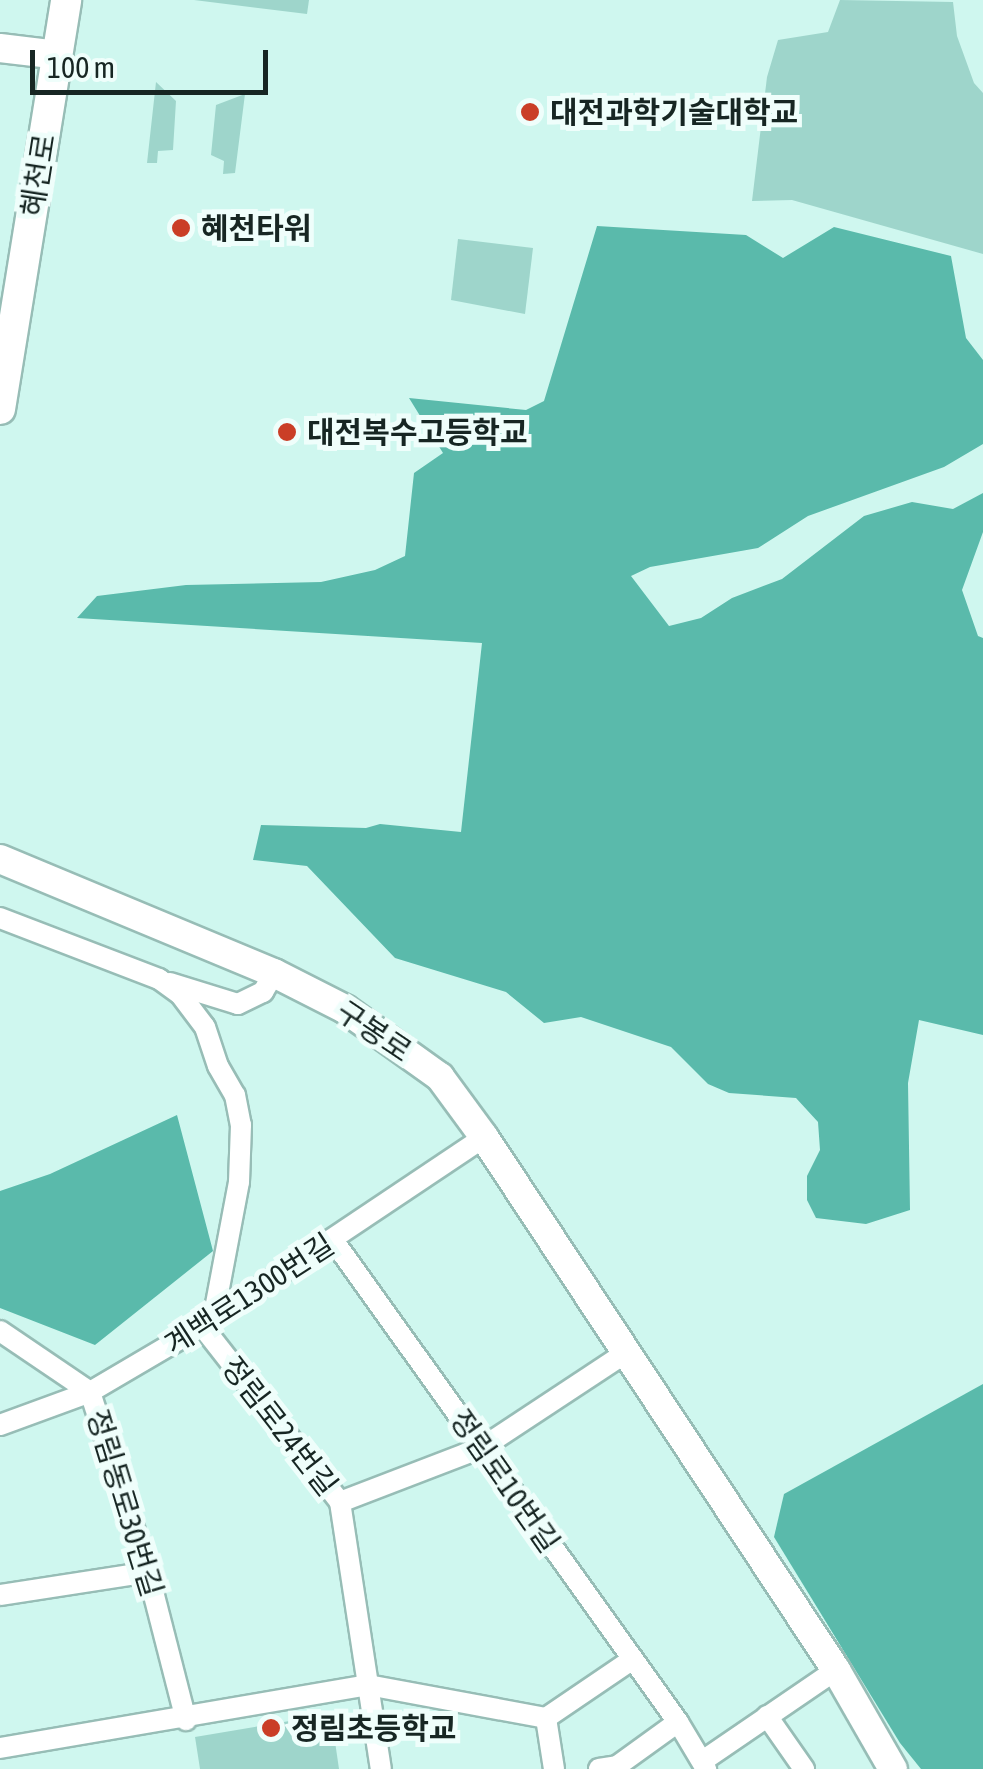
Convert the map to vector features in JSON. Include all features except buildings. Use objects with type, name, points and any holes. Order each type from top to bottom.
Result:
[{"type":"main road","name":"혜천로","points":[[0,409],[66,0]]},
{"type":"street","points":[[0,48],[58,55]]},
{"type":"street","name":"구봉로","points":[[0,860],[274,973],[345,1009],[440,1077],[484,1137],[836,1670],[894,1769]]},
{"type":"street","name":"정림로24번길","points":[[0,918],[159,979],[180,994],[205,1027],[218,1066],[236,1095],[241,1125],[239,1182],[208,1323],[340,1502],[381,1769]]},
{"type":"street","points":[[159,979],[238,1004],[264,992],[274,973]]},
{"type":"street","name":"계백로1300번길","points":[[0,1425],[90,1392],[208,1323],[484,1137]]},
{"type":"street","name":"정림로10번길","points":[[333,1240],[705,1764]]},
{"type":"street","name":"정림동로30번길","points":[[0,1330],[90,1392],[148,1572],[186,1720]]},
{"type":"street","points":[[340,1502],[483,1447],[624,1354]]},
{"type":"street","points":[[0,1595],[148,1572]]},
{"type":"street","points":[[0,1748],[186,1720],[368,1686],[546,1718],[630,1660]]},
{"type":"street","points":[[705,1764],[836,1670]]},
{"type":"street","points":[[768,1716],[804,1769]]},
{"type":"street","points":[[546,1718],[554,1769]]},
{"type":"street","points":[[599,1769],[617,1766],[678,1722]]},
{"type":"green space","points":[[194,0],[309,0],[307,14]]},
{"type":"green space","points":[[840,0],[953,2],[957,36],[974,83],[983,93],[983,254],[792,200],[752,201],[767,77],[778,40],[828,32]]},
{"type":"green space","points":[[156,82],[176,101],[173,150],[158,151],[157,163],[147,163]]},
{"type":"green space","points":[[245,94],[235,173],[223,174],[224,161],[211,155],[216,105]]},
{"type":"green space","points":[[597,226],[746,235],[783,258],[834,227],[951,256],[966,338],[983,360],[983,444],[944,467],[808,516],[758,548],[650,567],[631,576],[669,626],[701,618],[732,598],[782,579],[864,516],[912,502],[953,509],[983,493],[983,532],[962,590],[978,636],[983,638],[983,1035],[919,1020],[908,1083],[910,1210],[866,1224],[816,1218],[807,1200],[807,1176],[820,1150],[818,1122],[796,1098],[729,1093],[708,1084],[671,1047],[581,1017],[544,1023],[506,992],[395,958],[307,866],[253,860],[261,825],[366,828],[380,824],[461,832],[482,643],[77,618],[97,596],[186,585],[321,582],[375,570],[405,556],[414,473],[443,453],[409,398],[526,410],[544,401]]},
{"type":"green space","points":[[458,239],[533,248],[525,314],[451,300]]},
{"type":"green space","points":[[177,1115],[213,1251],[95,1345],[0,1308],[0,1191],[50,1174]]},
{"type":"green space","points":[[983,1384],[983,1769],[921,1769],[900,1743],[774,1537],[784,1494]]},
{"type":"green space","points":[[331,1714],[339,1769],[200,1769],[195,1737]]},
{"type":"place","name":"대전과학기술대학교","points":[[530,112]]},
{"type":"place","name":"혜천타워","points":[[181,228]]},
{"type":"place","name":"대전복수고등학교","points":[[287,432]]},
{"type":"place","name":"정림초등학교","points":[[271,1728]]}]
